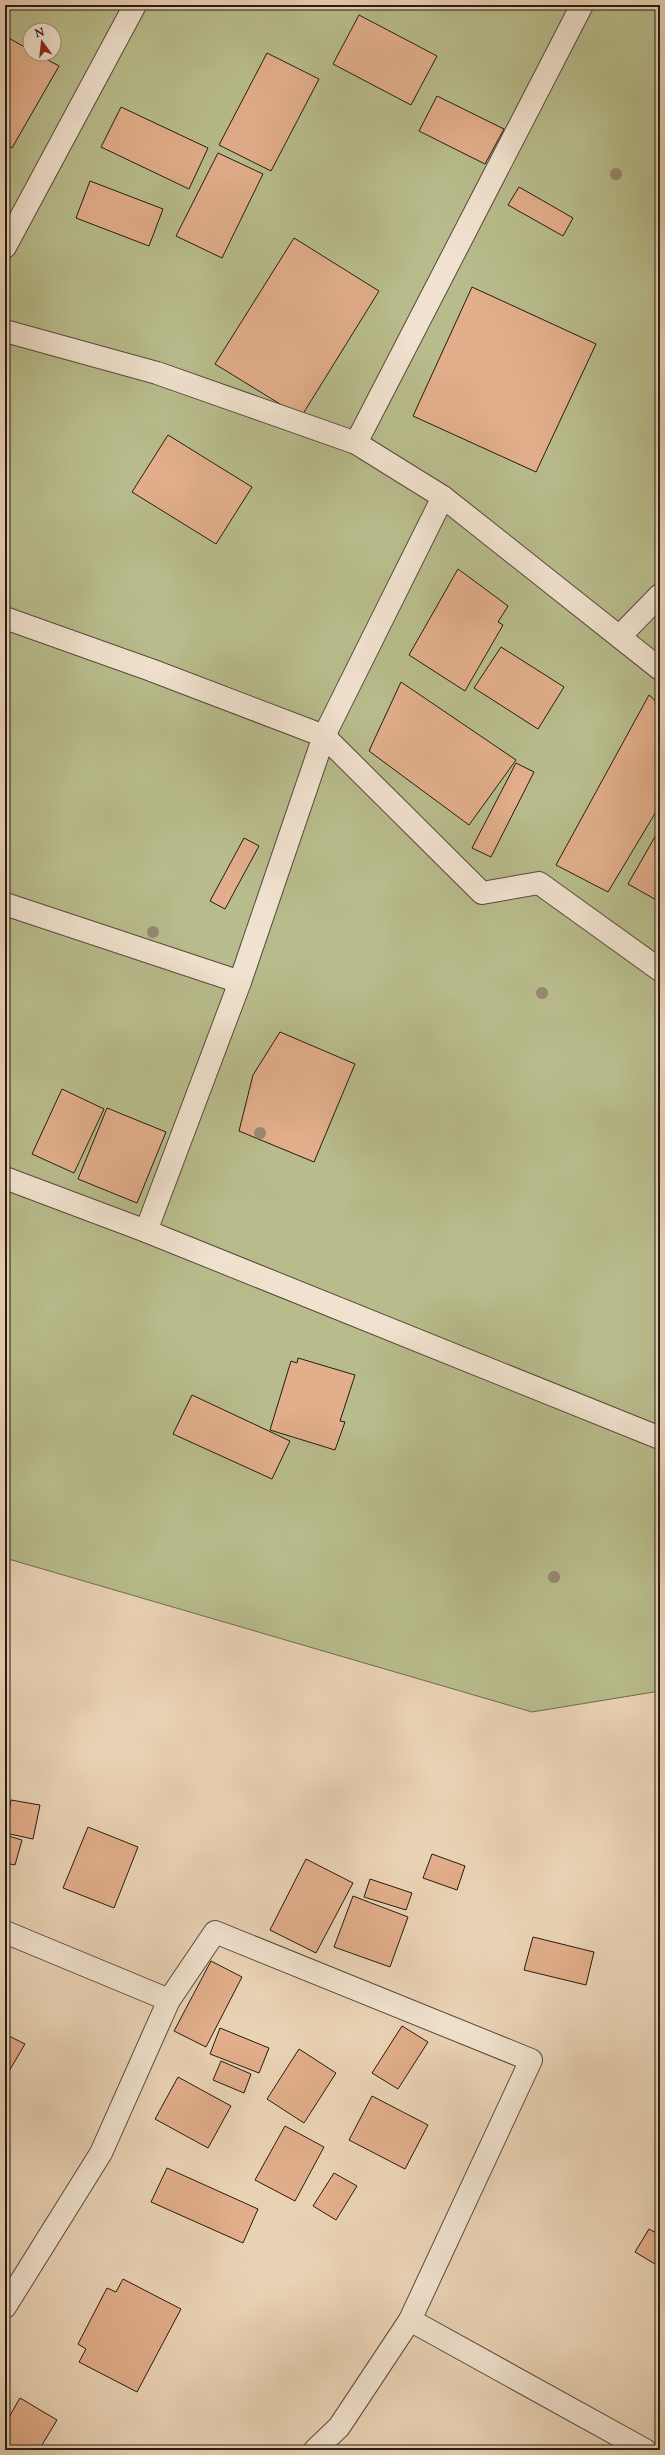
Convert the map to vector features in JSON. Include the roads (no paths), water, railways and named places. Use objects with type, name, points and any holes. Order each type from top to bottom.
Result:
[{"type":"street","points":[[5,246],[135,5]]},
{"type":"street","points":[[356,443],[582,5]]},
{"type":"street","points":[[5,331],[157,373],[356,443],[443,497],[660,669]]},
{"type":"street","points":[[146,1231],[240,982],[324,736],[443,497]]},
{"type":"street","points":[[620,636],[660,595]]},
{"type":"street","points":[[5,618],[151,670],[324,736],[482,893],[539,882],[660,970]]},
{"type":"street","points":[[5,904],[240,982]]},
{"type":"street","points":[[5,1178],[146,1231],[660,1438]]},
{"type":"street","points":[[5,1932],[169,2000]]},
{"type":"street","points":[[5,2307],[101,2153],[169,2000],[215,1932],[531,2060],[410,2320],[339,2427],[315,2450]]},
{"type":"street","points":[[410,2320],[645,2450]]}]
